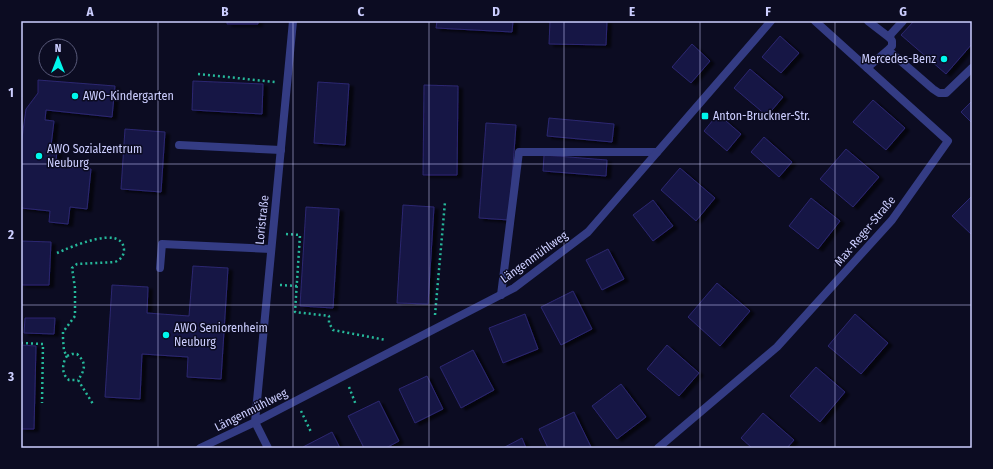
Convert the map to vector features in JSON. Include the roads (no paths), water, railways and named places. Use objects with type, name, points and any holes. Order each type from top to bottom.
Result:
[{"type":"street","name":"Loristraße","points":[[255,422],[294,21]]},
{"type":"street","points":[[759,21],[769,24]]},
{"type":"street","name":"Max-Reger-Straße","points":[[658,448],[777,347],[892,220],[948,141],[815,21]]},
{"type":"street","points":[[867,68],[892,46],[892,41],[890,38],[868,21]]},
{"type":"street","points":[[890,38],[891,34],[903,21]]},
{"type":"street","name":"Längenmühlweg","points":[[200,448],[255,422],[514,288],[588,232],[769,24]]},
{"type":"street","points":[[888,50],[939,93],[946,93],[972,68]]},
{"type":"street","points":[[179,144],[281,150]]},
{"type":"street","points":[[501,295],[519,152],[657,152]]},
{"type":"street","points":[[160,268],[162,244],[271,249]]},
{"type":"street","points":[[255,422],[268,448]]},
{"type":"place","name":"Mercedes-Benz","points":[[944,59]]},
{"type":"place","name":"AWO-Kindergarten","points":[[75,96]]},
{"type":"place","name":"Anton-Bruckner-Str.","points":[[705,116]]},
{"type":"place","name":"AWO Sozialzentrum Neuburg","points":[[39,156]]},
{"type":"place","name":"AWO Seniorenheim Neuburg","points":[[166,335]]}]
